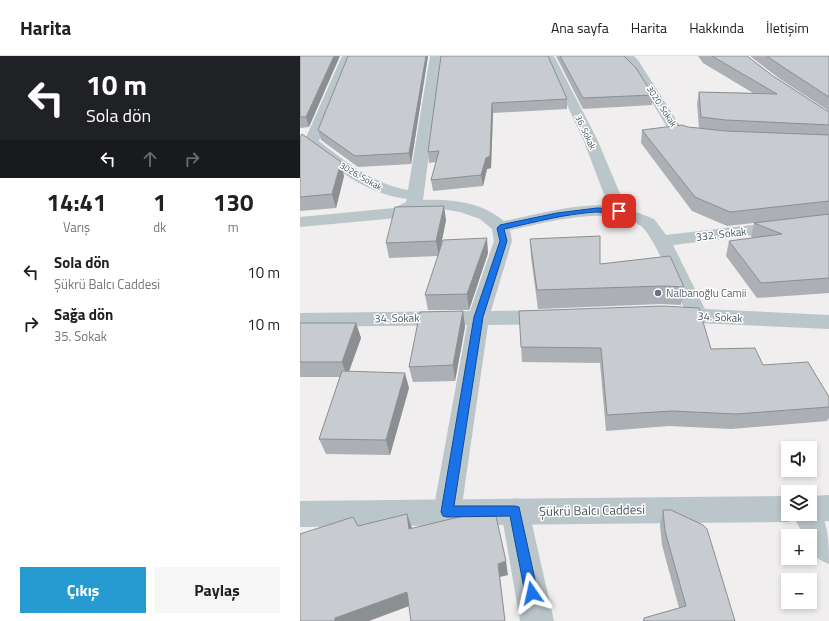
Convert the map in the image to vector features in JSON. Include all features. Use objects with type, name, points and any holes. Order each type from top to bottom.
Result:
[{"type":"street","name":"3026. Sokak","points":[[347,56],[305,142],[363,179],[386,190],[415,200]]},
{"type":"street","points":[[415,200],[436,56]]},
{"type":"street","name":"36. Sokak","points":[[549,56],[590,139],[619,211]]},
{"type":"street","name":"3020. Sokak","points":[[628,56],[634,62],[675,129],[686,134],[716,137]]},
{"type":"street","points":[[300,222],[397,213],[415,200],[463,207],[486,215],[500,228],[504,241],[478,317],[447,512]]},
{"type":"street","points":[[500,228],[557,215],[597,210],[619,211],[648,223],[661,241],[698,316]]},
{"type":"street","name":"332. Sokak","points":[[661,241],[829,221]]},
{"type":"street","name":"34. Sokak","points":[[654,314],[829,322]]},
{"type":"street","name":"34. Sokak","points":[[300,320],[570,317]]},
{"type":"street","points":[[817,509],[829,508]]},
{"type":"street","name":"Şükrü Balcı Caddesi","points":[[300,514],[781,509]]},
{"type":"street","points":[[515,511],[537,621]]},
{"type":"street","points":[[810,521],[829,550]]},
{"type":"building","points":[[300,56],[334,56],[306,117],[300,117]]},
{"type":"building","points":[[348,56],[426,56],[409,153],[355,156],[318,130]]},
{"type":"building","points":[[441,56],[548,56],[567,99],[492,103],[490,156],[486,158],[481,175],[431,180],[439,151],[428,152]]},
{"type":"building","points":[[560,56],[624,56],[636,68],[653,95],[583,98]]},
{"type":"building","points":[[712,56],[747,56],[773,76],[829,111],[829,125],[726,120],[701,117],[699,92],[777,94]]},
{"type":"building","points":[[767,56],[829,56],[829,97],[783,67]]},
{"type":"building","points":[[682,125],[726,131],[829,135],[829,201],[730,212],[695,197],[642,130]]},
{"type":"building","points":[[302,134],[341,162],[332,194],[300,197],[300,137]]},
{"type":"building","points":[[444,206],[436,241],[386,243],[395,207]]},
{"type":"building","points":[[829,214],[829,278],[761,283],[729,241],[782,234],[754,223]]},
{"type":"building","points":[[600,236],[600,264],[670,256],[684,287],[664,286],[537,290],[530,239]]},
{"type":"building","points":[[487,238],[467,294],[425,295],[443,240]]},
{"type":"building","points":[[663,306],[699,308],[711,349],[755,348],[763,365],[808,362],[829,397],[829,407],[736,414],[672,411],[607,415],[601,348],[521,347],[519,311]]},
{"type":"building","points":[[463,311],[453,365],[409,367],[420,312]]},
{"type":"building","points":[[300,323],[356,323],[342,362],[300,362]]},
{"type":"building","points":[[342,371],[405,373],[386,440],[319,439]]},
{"type":"building","points":[[663,510],[671,510],[703,525],[707,529],[735,621],[644,621],[644,618],[686,606],[665,531]]},
{"type":"building","points":[[480,512],[495,512],[506,561],[498,564],[505,621],[411,621],[407,592],[335,618],[335,621],[300,621],[300,534],[353,517],[358,526],[407,514],[409,529]]},
{"type":"place","name":"Nalbanoğlu Camii","points":[[658,293]]},
{"type":"route","points":[[532,593],[515,511],[447,512],[478,317],[504,241],[500,228],[557,215],[597,210],[619,211]]}]
